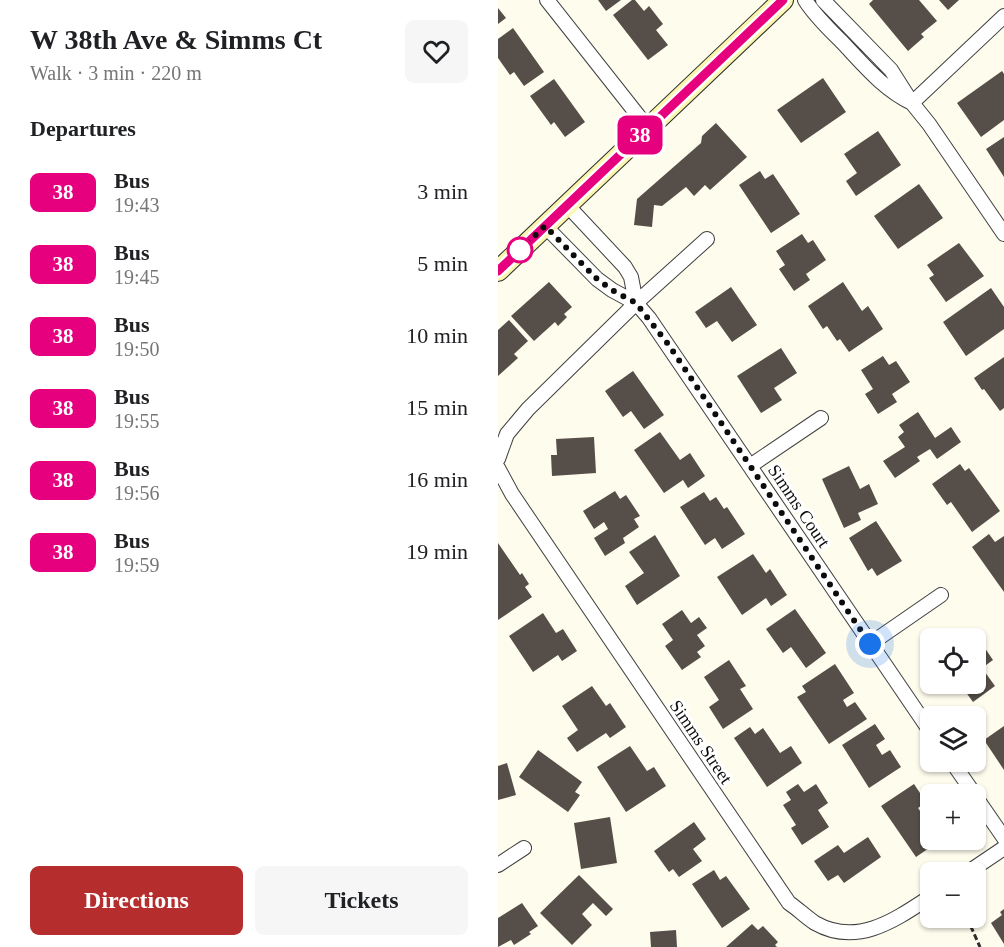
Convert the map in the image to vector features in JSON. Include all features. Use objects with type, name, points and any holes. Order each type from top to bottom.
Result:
[{"type":"street","points":[[547,0],[648,128]]},
{"type":"street","points":[[498,271],[783,0]]},
{"type":"street","points":[[805,0],[815,15],[880,82],[899,97],[912,103]]},
{"type":"street","points":[[823,0],[891,70],[1004,234]]},
{"type":"street","points":[[912,103],[1004,16]]},
{"type":"street","name":"Simms Court","points":[[567,205],[626,267],[631,277],[636,303]]},
{"type":"street","name":"Simms Court","points":[[545,226],[597,279],[636,303],[668,344],[920,716]]},
{"type":"street","points":[[498,459],[507,434],[528,409],[636,303],[707,239]]},
{"type":"street","points":[[750,466],[821,418]]},
{"type":"street","name":"Simms Street","points":[[498,468],[512,494],[789,903],[816,924],[841,932],[864,933],[903,915],[920,904]]},
{"type":"street","points":[[870,644],[941,595]]},
{"type":"street","points":[[986,811],[1004,838]]},
{"type":"street","points":[[498,865],[524,848]]},
{"type":"street","points":[[983,862],[1004,848]]},
{"type":"street","points":[[840,947],[841,932]]},
{"type":"path","points":[[971,928],[980,947]]},
{"type":"building","points":[[598,0],[621,0],[606,11]]},
{"type":"building","points":[[635,0],[644,11],[649,6],[663,24],[656,30],[668,45],[648,60],[613,15]]},
{"type":"building","points":[[873,0],[919,0],[937,21],[921,34],[924,37],[908,51],[869,4]]},
{"type":"building","points":[[939,0],[959,0],[948,10]]},
{"type":"building","points":[[498,8],[506,18],[498,24]]},
{"type":"building","points":[[513,28],[544,72],[524,86],[514,72],[510,75],[498,58],[498,39]]},
{"type":"building","points":[[1002,71],[1004,74],[1004,120],[981,137],[957,103]]},
{"type":"building","points":[[823,78],[846,112],[801,143],[777,110]]},
{"type":"building","points":[[554,79],[585,122],[565,137],[554,122],[551,125],[530,96]]},
{"type":"building","points":[[716,123],[747,157],[710,190],[705,185],[694,196],[686,187],[662,206],[654,205],[652,227],[634,225],[637,199],[701,143],[702,136]]},
{"type":"building","points":[[878,131],[901,165],[856,196],[846,181],[857,173],[844,154]]},
{"type":"building","points":[[1004,137],[1004,177],[986,149]]},
{"type":"building","points":[[760,171],[765,179],[773,174],[800,214],[771,233],[739,185]]},
{"type":"building","points":[[919,184],[943,218],[898,249],[874,216]]},
{"type":"building","points":[[802,234],[808,243],[813,240],[826,260],[806,274],[810,280],[794,291],[779,269],[785,265],[776,251]]},
{"type":"building","points":[[959,243],[984,276],[946,302],[929,278],[934,275],[927,265]]},
{"type":"building","points":[[549,282],[572,307],[564,314],[567,317],[558,326],[555,322],[534,341],[511,316]]},
{"type":"building","points":[[843,282],[862,311],[868,306],[883,329],[849,352],[840,339],[837,341],[827,326],[823,329],[808,306]]},
{"type":"building","points":[[731,287],[757,325],[732,342],[717,321],[706,328],[695,312]]},
{"type":"building","points":[[991,288],[1004,307],[1004,329],[966,356],[943,322]]},
{"type":"building","points":[[509,320],[528,341],[514,354],[518,358],[498,376],[498,330]]},
{"type":"building","points":[[781,348],[797,373],[774,388],[782,400],[761,413],[737,376]]},
{"type":"building","points":[[883,356],[889,365],[896,361],[910,382],[892,394],[897,402],[878,414],[865,394],[873,389],[861,370]]},
{"type":"building","points":[[1004,357],[1004,408],[1000,411],[974,378]]},
{"type":"building","points":[[633,371],[664,415],[644,429],[631,411],[623,417],[605,391]]},
{"type":"building","points":[[918,412],[935,438],[951,427],[961,442],[937,459],[930,449],[917,457],[920,461],[895,478],[883,461],[905,447],[898,437],[904,432],[899,425]]},
{"type":"building","points":[[660,432],[680,460],[690,453],[705,476],[688,488],[683,480],[664,493],[634,450]]},
{"type":"building","points":[[594,437],[596,473],[552,476],[551,455],[557,455],[556,439]]},
{"type":"building","points":[[960,464],[965,471],[969,468],[1000,511],[972,532],[951,502],[947,505],[932,484]]},
{"type":"building","points":[[849,466],[860,489],[869,484],[878,504],[858,513],[861,520],[844,528],[822,479]]},
{"type":"building","points":[[615,491],[620,499],[626,495],[640,516],[634,519],[639,527],[623,538],[625,543],[605,556],[594,538],[608,529],[604,522],[594,529],[583,511]]},
{"type":"building","points":[[704,492],[710,501],[716,497],[724,509],[727,507],[745,534],[722,549],[715,538],[705,545],[680,507]]},
{"type":"building","points":[[876,521],[902,561],[877,576],[872,568],[868,571],[849,538]]},
{"type":"building","points":[[989,534],[995,542],[1004,536],[1004,592],[972,547]]},
{"type":"building","points":[[655,535],[680,576],[637,605],[625,586],[644,573],[629,552]]},
{"type":"building","points":[[498,543],[529,584],[525,587],[532,597],[498,620]]},
{"type":"building","points":[[753,554],[766,573],[770,569],[787,595],[771,606],[766,598],[742,615],[717,577]]},
{"type":"building","points":[[795,609],[826,653],[806,668],[791,647],[783,653],[766,629]]},
{"type":"building","points":[[682,610],[691,623],[699,617],[707,628],[697,635],[705,646],[697,652],[701,657],[682,670],[665,646],[673,640],[662,624]]},
{"type":"building","points":[[543,613],[556,633],[563,629],[577,651],[562,661],[558,655],[533,672],[509,636]]},
{"type":"building","points":[[986,650],[993,660],[986,665]]},
{"type":"building","points":[[729,660],[746,686],[740,689],[753,709],[723,729],[709,707],[719,700],[704,677]]},
{"type":"building","points":[[835,664],[854,693],[843,700],[847,707],[855,702],[867,719],[829,744],[797,697],[806,692],[802,686]]},
{"type":"building","points":[[986,674],[995,686],[986,693]]},
{"type":"building","points":[[592,686],[606,706],[610,703],[626,727],[610,738],[606,733],[577,752],[567,738],[578,730],[562,706]]},
{"type":"building","points":[[967,694],[984,694],[973,702]]},
{"type":"building","points":[[875,724],[885,739],[876,745],[882,755],[890,750],[901,767],[869,788],[842,745]]},
{"type":"building","points":[[1004,726],[1004,770],[986,743],[986,739]]},
{"type":"building","points":[[750,727],[755,734],[763,728],[780,753],[791,746],[802,763],[767,787],[734,738]]},
{"type":"building","points":[[630,746],[647,771],[654,767],[666,786],[626,812],[597,767]]},
{"type":"building","points":[[538,750],[582,782],[575,792],[580,795],[568,812],[519,777]]},
{"type":"building","points":[[507,763],[516,795],[498,800],[498,766]]},
{"type":"building","points":[[798,784],[804,792],[816,784],[828,803],[818,810],[829,827],[802,845],[791,828],[796,825],[783,805],[791,800],[786,792]]},
{"type":"building","points":[[914,784],[920,793],[918,808],[920,811],[920,850],[926,850],[916,857],[881,806]]},
{"type":"building","points":[[610,817],[617,863],[581,869],[574,823]]},
{"type":"building","points":[[694,822],[706,839],[693,849],[702,861],[679,877],[673,869],[669,872],[654,851]]},
{"type":"building","points":[[868,837],[881,857],[844,883],[838,875],[828,881],[814,861],[838,845],[844,853]]},
{"type":"building","points":[[714,870],[720,880],[726,876],[750,909],[722,928],[692,884]]},
{"type":"building","points":[[579,875],[613,909],[606,916],[593,903],[582,914],[592,925],[572,945],[540,913]]},
{"type":"building","points":[[522,903],[538,926],[529,932],[531,934],[514,945],[511,940],[498,947],[498,918]]},
{"type":"building","points":[[1004,909],[1004,944],[991,923],[1002,915],[1000,912]]},
{"type":"building","points":[[752,924],[758,930],[763,926],[778,942],[775,945],[777,947],[726,947]]},
{"type":"building","points":[[676,930],[677,947],[651,947],[650,932]]},
{"type":"bus line","name":"38","points":[[498,271],[783,0]]},
{"type":"route","points":[[520,250],[545,226],[597,279],[636,303],[668,344],[870,644]]}]
